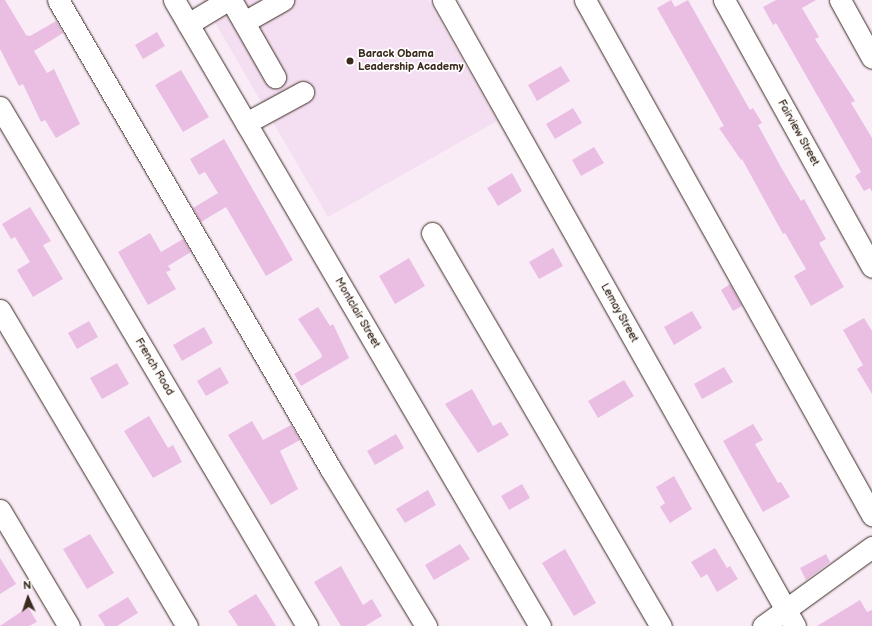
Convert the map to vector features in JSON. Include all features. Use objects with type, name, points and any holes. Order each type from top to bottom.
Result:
[{"type":"street","points":[[58,0],[330,468],[426,626]]},
{"type":"street","name":"Montclair Street","points":[[174,0],[540,626]]},
{"type":"street","points":[[188,24],[230,0],[275,77]]},
{"type":"street","points":[[244,22],[283,0]]},
{"type":"street","name":"Lemay Street","points":[[443,0],[790,618]]},
{"type":"street","points":[[585,0],[872,515]]},
{"type":"street","name":"Fairview Street","points":[[724,0],[872,267]]},
{"type":"street","points":[[840,0],[872,58]]},
{"type":"street","points":[[246,123],[303,92]]},
{"type":"street","name":"French Road","points":[[0,107],[307,626]]},
{"type":"street","points":[[432,232],[661,626]]},
{"type":"street","points":[[0,310],[187,626]]},
{"type":"street","points":[[0,510],[69,626]]},
{"type":"street","points":[[763,626],[790,618],[872,547]]},
{"type":"shaded area","name":"Barack Obama Leadership Academy","points":[[202,0],[428,0],[497,121],[328,217]]},
{"type":"building","points":[[0,0],[5,0],[26,35],[30,36],[56,21],[63,33],[34,51],[47,73],[54,69],[80,124],[56,138],[45,120],[41,122],[23,84],[19,86],[0,49]]},
{"type":"building","points":[[671,0],[675,7],[688,0],[750,110],[753,108],[762,123],[758,125],[782,169],[801,201],[804,199],[826,239],[819,243],[844,287],[811,306],[794,276],[806,269],[785,233],[783,234],[742,159],[741,160],[719,128],[724,126],[657,8]]},
{"type":"building","points":[[776,0],[816,0],[802,8],[819,37],[815,39],[855,101],[851,103],[872,138],[872,192],[870,188],[864,191],[855,176],[861,172],[776,23],[773,25],[763,7]]},
{"type":"building","points":[[157,32],[165,46],[143,59],[135,45]]},
{"type":"building","points":[[561,66],[570,81],[537,101],[528,85]]},
{"type":"building","points":[[181,70],[209,117],[183,132],[155,85]]},
{"type":"building","points":[[573,108],[582,123],[555,139],[546,124]]},
{"type":"building","points":[[224,139],[293,260],[266,276],[226,207],[201,222],[193,208],[218,193],[205,172],[199,175],[190,159]]},
{"type":"building","points":[[594,147],[604,163],[581,176],[572,160]]},
{"type":"building","points":[[512,173],[522,191],[498,206],[487,188]]},
{"type":"building","points":[[30,207],[51,241],[43,245],[63,279],[33,297],[17,270],[30,262],[15,237],[11,239],[2,224]]},
{"type":"building","points":[[150,233],[161,252],[183,239],[191,252],[168,266],[171,270],[166,272],[176,289],[148,305],[118,252]]},
{"type":"building","points":[[553,248],[563,266],[539,279],[529,262]]},
{"type":"building","points":[[409,258],[425,286],[395,304],[379,276]]},
{"type":"building","points":[[730,284],[742,306],[733,311],[721,290]]},
{"type":"building","points":[[318,307],[330,326],[333,324],[349,358],[301,386],[294,374],[321,358],[322,355],[298,319]]},
{"type":"building","points":[[692,311],[702,328],[674,345],[664,327]]},
{"type":"building","points":[[864,318],[872,331],[872,394],[857,369],[863,365],[843,330]]},
{"type":"building","points":[[89,321],[98,337],[77,349],[68,333]]},
{"type":"building","points":[[204,327],[213,343],[182,361],[173,345]]},
{"type":"building","points":[[117,363],[129,384],[102,399],[90,378]]},
{"type":"building","points":[[220,367],[229,383],[206,396],[197,381]]},
{"type":"building","points":[[724,367],[733,382],[702,399],[694,384]]},
{"type":"building","points":[[624,380],[634,396],[598,418],[588,401]]},
{"type":"building","points":[[472,389],[493,426],[501,422],[509,435],[478,453],[445,404]]},
{"type":"building","points":[[149,416],[168,448],[173,445],[182,462],[153,478],[124,431]]},
{"type":"building","points":[[252,421],[263,440],[291,425],[300,440],[280,451],[298,489],[271,505],[228,435]]},
{"type":"building","points":[[753,424],[763,440],[755,444],[778,483],[781,482],[790,497],[763,512],[723,441]]},
{"type":"building","points":[[396,434],[404,448],[375,465],[367,451]]},
{"type":"building","points":[[674,476],[692,509],[670,523],[660,507],[665,503],[656,487]]},
{"type":"building","points":[[522,484],[530,498],[509,510],[501,496]]},
{"type":"building","points":[[428,490],[436,505],[405,523],[396,509]]},
{"type":"building","points":[[90,534],[114,573],[87,589],[63,549]]},
{"type":"building","points":[[460,544],[470,559],[434,580],[425,565]]},
{"type":"building","points":[[715,548],[727,568],[730,566],[738,579],[717,592],[707,574],[701,578],[691,562]]},
{"type":"building","points":[[565,549],[596,603],[574,616],[542,563]]},
{"type":"building","points":[[826,554],[830,562],[806,580],[800,568]]},
{"type":"building","points":[[0,558],[16,584],[0,594]]},
{"type":"building","points":[[341,566],[363,605],[372,599],[382,616],[365,626],[341,626],[314,582]]},
{"type":"building","points":[[256,594],[276,626],[238,626],[228,611]]},
{"type":"building","points":[[128,597],[138,613],[117,626],[105,626],[98,615]]},
{"type":"building","points":[[860,600],[867,612],[872,610],[872,626],[817,626]]},
{"type":"building","points":[[28,607],[37,622],[29,626],[0,626]]},
{"type":"place","name":"Barack Obama Leadership Academy","points":[[350,61]]}]
